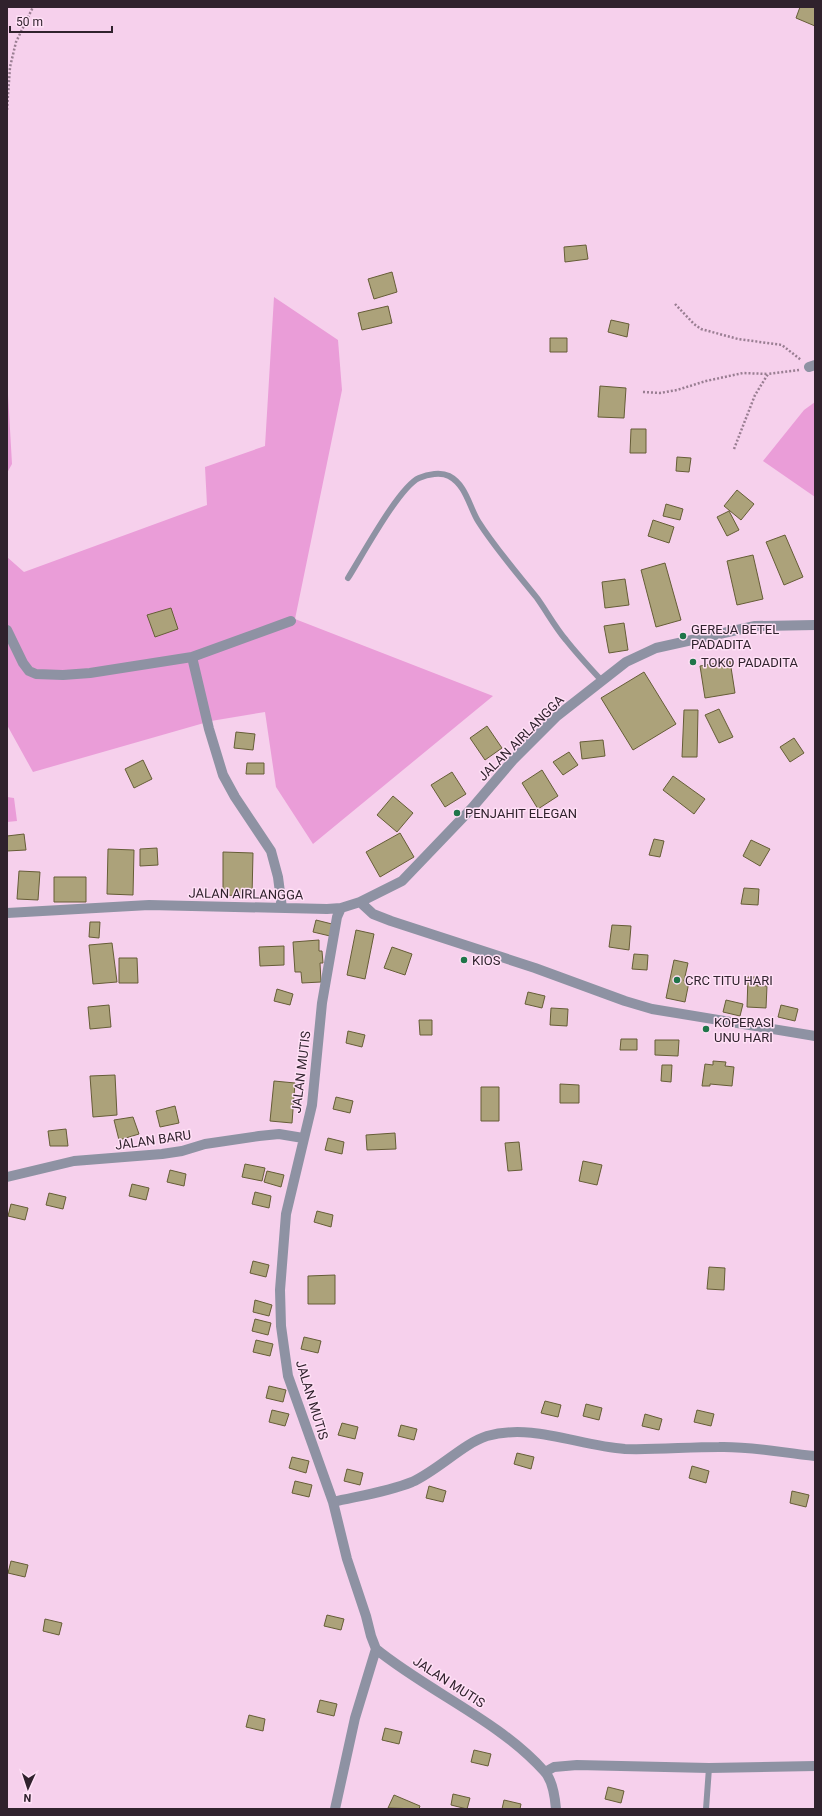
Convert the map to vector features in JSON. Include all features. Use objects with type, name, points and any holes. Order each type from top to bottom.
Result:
[{"type":"street","points":[[7,630],[23,662],[29,670],[41,675],[90,674],[192,657],[292,621]]},
{"type":"street","name":"JALAN AIRLANGGA","points":[[7,913],[149,905],[341,908],[360,902],[402,881],[472,808],[513,760],[540,732],[557,716],[626,662],[656,648],[755,626],[815,625]]},
{"type":"street","points":[[192,657],[209,729],[223,775],[235,797],[271,851],[278,877],[282,908]]},
{"type":"street","points":[[360,902],[373,914],[391,921],[652,1009],[815,1036]]},
{"type":"street","name":"JALAN MUTIS","points":[[341,908],[337,917],[322,1003],[312,1104],[286,1214],[280,1290],[281,1326],[288,1376],[333,1502],[347,1560],[376,1649],[506,1737],[545,1772],[550,1783],[556,1809]]},
{"type":"street","name":"JALAN BARU","points":[[7,1177],[74,1161],[182,1151],[205,1144],[259,1136],[279,1134],[303,1138]]},
{"type":"street","points":[[333,1502],[372,1494],[412,1482],[486,1437],[507,1432],[539,1434],[623,1449],[655,1450],[719,1447],[761,1449],[815,1456]]},
{"type":"street","points":[[335,1809],[355,1718],[376,1649]]},
{"type":"street","points":[[545,1772],[554,1768],[577,1765],[709,1768],[815,1766]]},
{"type":"lane","points":[[348,578],[387,514],[402,493],[418,478],[434,474],[448,476],[458,484],[466,495],[477,519],[487,535],[538,600],[566,640],[602,681]]},
{"type":"lane","points":[[706,1809],[709,1768]]},
{"type":"path","points":[[7,110],[10,67],[16,42],[33,7]]},
{"type":"path","points":[[675,304],[694,324],[701,329],[710,333],[738,339],[782,345],[812,366]]},
{"type":"path","points":[[643,392],[660,393],[677,390],[706,381],[743,373],[768,374],[792,372],[812,366]]},
{"type":"path","points":[[734,449],[755,395],[768,374]]},
{"type":"shaded area","points":[[274,297],[338,340],[342,390],[295,619],[493,696],[313,844],[276,787],[265,712],[211,721],[33,772],[7,725],[7,557],[24,572],[207,505],[205,467],[265,446]]},
{"type":"shaded area","points":[[7,377],[12,464],[7,473]]},
{"type":"shaded area","points":[[815,402],[815,497],[763,461],[804,410]]},
{"type":"shaded area","points":[[7,797],[14,798],[17,821],[7,822]]},
{"type":"building","points":[[800,7],[815,7],[815,26],[796,18]]},
{"type":"building","points":[[586,245],[588,259],[565,262],[564,247]]},
{"type":"building","points":[[392,272],[397,292],[374,299],[368,279]]},
{"type":"building","points":[[388,306],[392,323],[362,330],[358,313]]},
{"type":"building","points":[[611,320],[629,324],[627,337],[608,332]]},
{"type":"building","points":[[550,338],[567,338],[567,352],[550,352]]},
{"type":"building","points":[[600,386],[626,388],[624,418],[598,417]]},
{"type":"building","points":[[631,429],[646,429],[646,453],[630,453]]},
{"type":"building","points":[[677,457],[691,458],[689,472],[676,471]]},
{"type":"building","points":[[737,490],[754,504],[741,520],[724,506]]},
{"type":"building","points":[[666,504],[683,509],[680,520],[663,516]]},
{"type":"building","points":[[729,511],[739,530],[727,536],[717,517]]},
{"type":"building","points":[[653,520],[674,527],[669,543],[648,536]]},
{"type":"building","points":[[785,535],[803,577],[784,585],[766,542]]},
{"type":"building","points":[[753,555],[763,599],[737,605],[727,561]]},
{"type":"building","points":[[665,563],[681,620],[656,627],[641,570]]},
{"type":"building","points":[[625,579],[629,605],[605,608],[602,582]]},
{"type":"building","points":[[171,608],[178,629],[155,637],[147,615]]},
{"type":"building","points":[[624,623],[628,650],[609,653],[604,626]]},
{"type":"building","points":[[730,661],[735,693],[705,698],[700,666]]},
{"type":"building","points":[[644,672],[676,724],[633,750],[601,698]]},
{"type":"building","points":[[719,709],[733,737],[719,743],[705,715]]},
{"type":"building","points":[[684,710],[698,710],[697,757],[682,757]]},
{"type":"building","points":[[487,726],[502,748],[485,760],[470,738]]},
{"type":"building","points":[[236,732],[255,734],[253,750],[234,748]]},
{"type":"building","points":[[794,738],[804,753],[790,762],[780,747]]},
{"type":"building","points":[[603,740],[605,756],[582,759],[580,742]]},
{"type":"building","points":[[569,752],[578,765],[563,775],[553,762]]},
{"type":"building","points":[[143,760],[152,779],[134,788],[125,769]]},
{"type":"building","points":[[247,763],[264,763],[264,774],[246,774]]},
{"type":"building","points":[[542,770],[558,796],[538,809],[522,783]]},
{"type":"building","points":[[452,772],[466,794],[445,807],[431,785]]},
{"type":"building","points":[[673,776],[705,799],[694,814],[663,790]]},
{"type":"building","points":[[393,796],[413,813],[397,832],[377,815]]},
{"type":"building","points":[[400,833],[414,857],[380,877],[366,852]]},
{"type":"building","points":[[24,834],[26,850],[7,851],[7,836]]},
{"type":"building","points":[[654,839],[664,841],[660,857],[649,855]]},
{"type":"building","points":[[751,840],[770,849],[760,866],[743,856]]},
{"type":"building","points":[[157,848],[158,865],[140,866],[140,849]]},
{"type":"building","points":[[108,849],[134,850],[133,895],[107,894]]},
{"type":"building","points":[[223,852],[253,853],[252,896],[223,895]]},
{"type":"building","points":[[19,871],[40,872],[38,900],[17,899]]},
{"type":"building","points":[[54,877],[86,877],[86,902],[54,902]]},
{"type":"building","points":[[744,888],[759,889],[758,905],[741,904]]},
{"type":"building","points":[[316,920],[332,924],[330,936],[313,932]]},
{"type":"building","points":[[90,922],[100,922],[99,938],[89,937]]},
{"type":"building","points":[[612,925],[631,926],[629,950],[609,947]]},
{"type":"building","points":[[356,930],[374,934],[365,979],[347,975]]},
{"type":"building","points":[[319,940],[319,951],[322,951],[323,963],[320,963],[321,982],[302,983],[301,972],[295,972],[293,942]]},
{"type":"building","points":[[112,943],[117,982],[93,984],[89,945]]},
{"type":"building","points":[[284,946],[284,965],[260,966],[259,947]]},
{"type":"building","points":[[392,947],[412,954],[405,975],[384,968]]},
{"type":"building","points":[[634,954],[648,955],[647,970],[632,969]]},
{"type":"building","points":[[119,958],[137,958],[138,983],[119,983]]},
{"type":"building","name":"CRC TITU HARI","points":[[674,960],[688,963],[684,981],[689,982],[685,1002],[666,998]]},
{"type":"building","points":[[748,977],[758,977],[757,986],[767,986],[766,1008],[747,1007]]},
{"type":"building","points":[[277,989],[293,994],[290,1005],[274,1001]]},
{"type":"building","points":[[528,992],[545,996],[542,1008],[525,1004]]},
{"type":"building","points":[[726,1000],[743,1004],[740,1016],[723,1012]]},
{"type":"building","points":[[109,1005],[111,1027],[90,1029],[88,1007]]},
{"type":"building","points":[[781,1005],[798,1009],[795,1021],[778,1017]]},
{"type":"building","points":[[551,1008],[568,1009],[567,1026],[550,1025]]},
{"type":"building","points":[[419,1020],[432,1020],[432,1035],[420,1035]]},
{"type":"building","points":[[348,1031],[365,1035],[362,1047],[346,1043]]},
{"type":"building","points":[[621,1039],[637,1039],[637,1050],[620,1050]]},
{"type":"building","points":[[655,1040],[679,1040],[678,1056],[655,1055]]},
{"type":"building","points":[[713,1061],[726,1062],[725,1066],[734,1067],[732,1086],[710,1084],[710,1086],[702,1086],[705,1064],[713,1065]]},
{"type":"building","points":[[662,1065],[672,1065],[671,1082],[661,1081]]},
{"type":"building","points":[[115,1075],[117,1115],[93,1117],[90,1076]]},
{"type":"building","points":[[274,1081],[295,1083],[292,1123],[270,1121]]},
{"type":"building","points":[[560,1084],[579,1085],[579,1103],[560,1103]]},
{"type":"building","points":[[481,1087],[499,1087],[499,1121],[481,1121]]},
{"type":"building","points":[[336,1097],[353,1101],[350,1113],[333,1109]]},
{"type":"building","points":[[175,1106],[179,1123],[160,1127],[156,1111]]},
{"type":"building","points":[[133,1117],[139,1134],[119,1140],[114,1120]]},
{"type":"building","points":[[66,1129],[68,1146],[50,1146],[48,1131]]},
{"type":"building","points":[[395,1133],[396,1149],[367,1150],[366,1135]]},
{"type":"building","points":[[328,1138],[344,1142],[342,1154],[325,1150]]},
{"type":"building","points":[[519,1142],[522,1170],[508,1171],[505,1143]]},
{"type":"building","points":[[583,1161],[602,1165],[597,1185],[579,1181]]},
{"type":"building","points":[[245,1164],[265,1168],[262,1181],[242,1177]]},
{"type":"building","points":[[170,1170],[186,1174],[184,1186],[167,1182]]},
{"type":"building","points":[[267,1171],[284,1175],[281,1187],[264,1182]]},
{"type":"building","points":[[132,1184],[149,1188],[146,1200],[129,1196]]},
{"type":"building","points":[[255,1192],[271,1196],[269,1208],[252,1204]]},
{"type":"building","points":[[49,1193],[66,1197],[63,1209],[46,1205]]},
{"type":"building","points":[[11,1204],[28,1208],[25,1220],[8,1216]]},
{"type":"building","points":[[317,1211],[333,1215],[331,1227],[314,1222]]},
{"type":"building","points":[[253,1261],[269,1265],[266,1277],[250,1273]]},
{"type":"building","points":[[709,1267],[725,1268],[724,1290],[707,1289]]},
{"type":"building","points":[[335,1275],[335,1304],[308,1304],[308,1276]]},
{"type":"building","points":[[255,1300],[272,1305],[269,1316],[253,1312]]},
{"type":"building","points":[[255,1319],[271,1323],[268,1335],[252,1331]]},
{"type":"building","points":[[304,1337],[321,1341],[318,1353],[301,1349]]},
{"type":"building","points":[[256,1340],[273,1344],[270,1356],[253,1352]]},
{"type":"building","points":[[269,1386],[286,1390],[283,1402],[266,1398]]},
{"type":"building","points":[[545,1401],[561,1405],[558,1417],[541,1413]]},
{"type":"building","points":[[586,1404],[602,1408],[599,1420],[583,1416]]},
{"type":"building","points":[[272,1410],[289,1414],[285,1426],[269,1422]]},
{"type":"building","points":[[697,1410],[714,1414],[711,1426],[694,1422]]},
{"type":"building","points":[[645,1414],[662,1419],[659,1430],[642,1426]]},
{"type":"building","points":[[342,1423],[358,1427],[355,1439],[338,1435]]},
{"type":"building","points":[[401,1425],[417,1429],[414,1440],[398,1436]]},
{"type":"building","points":[[517,1453],[534,1457],[531,1469],[514,1464]]},
{"type":"building","points":[[292,1457],[309,1461],[306,1473],[289,1468]]},
{"type":"building","points":[[692,1466],[709,1471],[706,1483],[689,1478]]},
{"type":"building","points":[[347,1469],[363,1473],[360,1485],[344,1481]]},
{"type":"building","points":[[295,1481],[312,1485],[309,1497],[292,1493]]},
{"type":"building","points":[[429,1486],[446,1491],[443,1502],[426,1498]]},
{"type":"building","points":[[792,1491],[809,1495],[806,1507],[790,1503]]},
{"type":"building","points":[[11,1561],[28,1565],[25,1577],[8,1573]]},
{"type":"building","points":[[327,1615],[344,1619],[341,1630],[324,1626]]},
{"type":"building","points":[[45,1619],[62,1623],[59,1635],[43,1631]]},
{"type":"building","points":[[320,1700],[337,1704],[334,1716],[317,1712]]},
{"type":"building","points":[[249,1715],[265,1719],[263,1731],[246,1727]]},
{"type":"building","points":[[385,1728],[402,1732],[399,1744],[382,1740]]},
{"type":"building","points":[[474,1750],[491,1754],[488,1766],[471,1762]]},
{"type":"building","points":[[608,1787],[624,1791],[621,1803],[605,1799]]},
{"type":"building","points":[[453,1794],[470,1798],[467,1809],[451,1805]]},
{"type":"building","points":[[394,1795],[420,1806],[419,1809],[388,1808]]},
{"type":"building","points":[[504,1800],[521,1804],[520,1809],[502,1809]]},
{"type":"place","name":"GEREJA BETEL PADADITA","points":[[683,636]]},
{"type":"place","name":"TOKO PADADITA","points":[[693,662]]},
{"type":"place","name":"PENJAHIT ELEGAN","points":[[457,813]]},
{"type":"place","name":"KIOS","points":[[464,960]]},
{"type":"place","name":"CRC TITU HARI","points":[[677,980]]},
{"type":"place","name":"KOPERASI UNU HARI","points":[[706,1029]]}]
